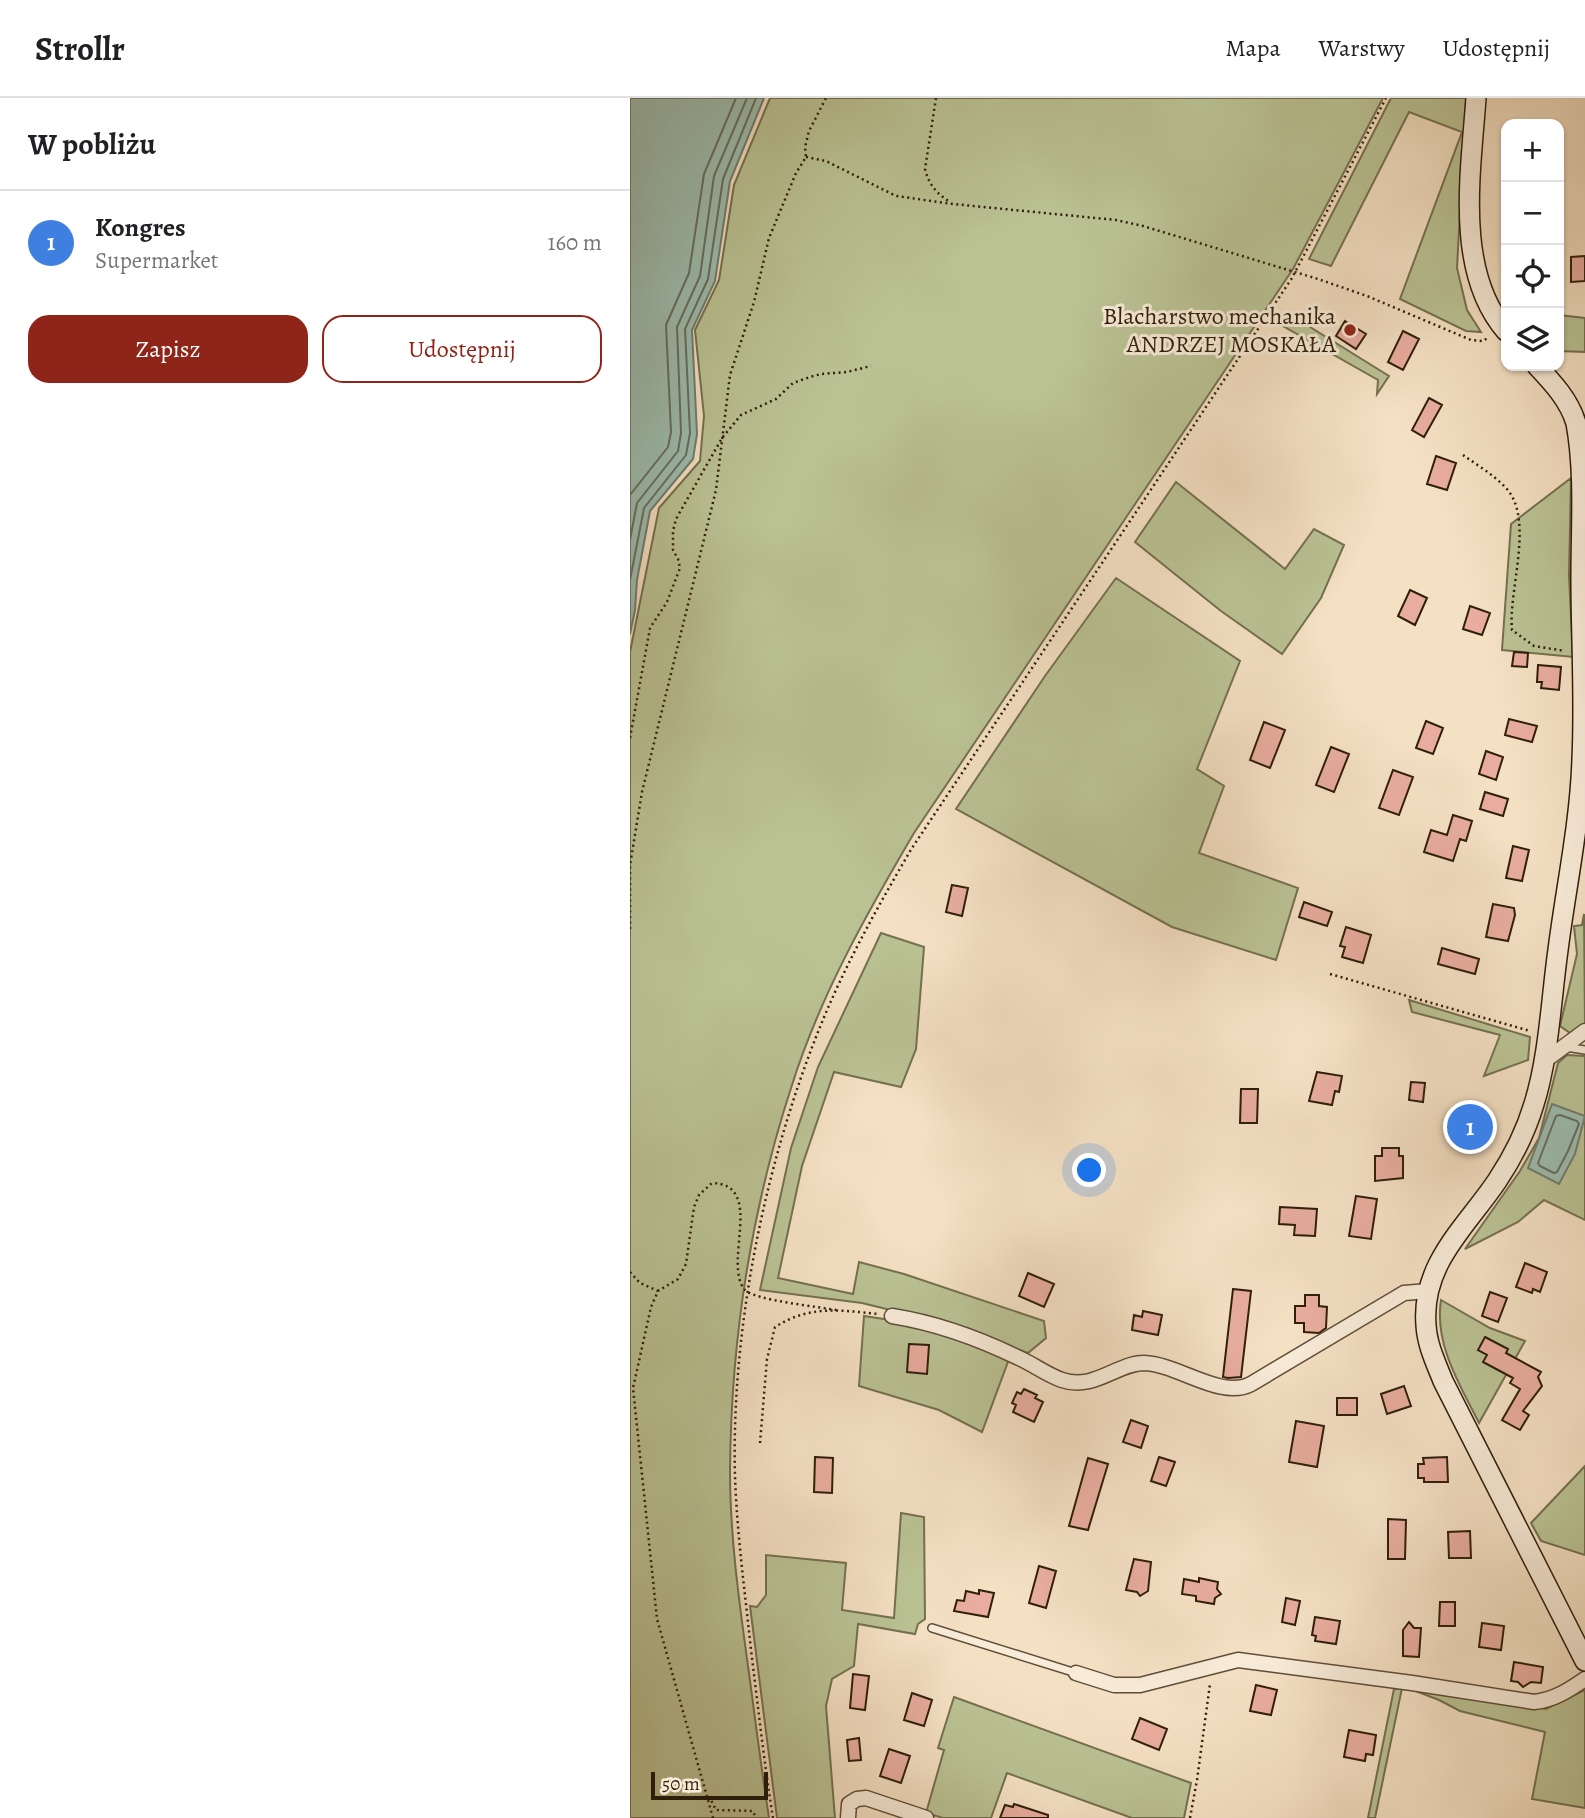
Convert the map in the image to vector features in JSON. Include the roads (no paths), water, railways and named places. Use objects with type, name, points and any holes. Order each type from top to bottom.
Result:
[{"type":"street","points":[[1476,98],[1470,209],[1472,246],[1482,291],[1501,324]]},
{"type":"street","points":[[1541,371],[1568,403],[1580,440],[1584,484],[1581,576],[1583,779],[1554,1041],[1543,1062],[1534,1104],[1520,1143],[1496,1183],[1445,1249],[1436,1267],[1428,1291],[1426,1329],[1443,1381],[1585,1661]]},
{"type":"street","points":[[1554,1041],[1585,1031]]},
{"type":"street","points":[[892,1316],[918,1320],[971,1337],[1062,1380],[1086,1381],[1142,1363],[1175,1368],[1234,1390],[1251,1384],[1404,1293],[1428,1291]]},
{"type":"street","points":[[1076,1673],[1114,1685],[1140,1685],[1238,1660],[1534,1702],[1546,1701],[1570,1690],[1585,1679]]},
{"type":"street","points":[[848,1818],[849,1804],[866,1798],[926,1818]]},
{"type":"lane","points":[[1554,1041],[1585,1050]]},
{"type":"lane","points":[[932,1628],[1076,1673]]},
{"type":"water","points":[[630,98],[764,98],[730,181],[715,281],[692,330],[697,434],[693,459],[650,511],[630,634]]},
{"type":"water","points":[[1552,1104],[1585,1116],[1575,1154],[1559,1184],[1528,1168]]},
{"type":"place","name":"Blacharstwo mechanika ANDRZEJ MOSKAŁA","points":[[1350,330]]},
{"type":"place","name":"Kongres","points":[[1470,1127]]}]
